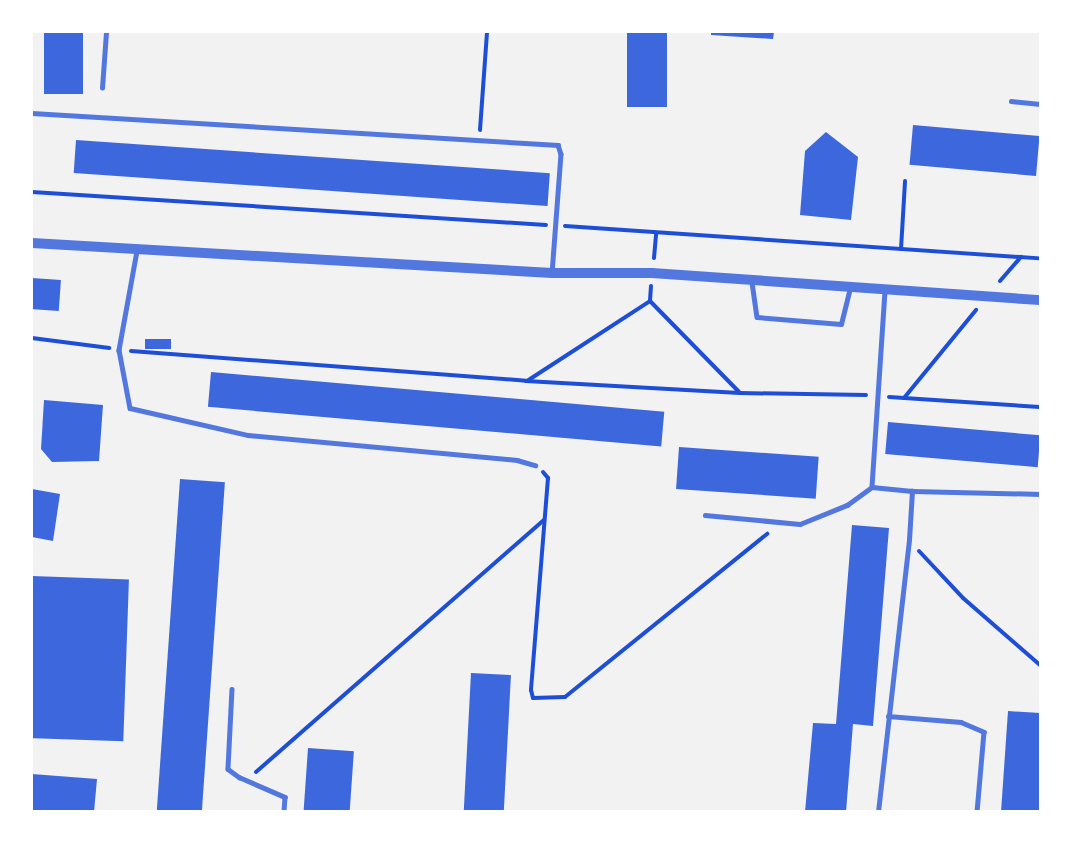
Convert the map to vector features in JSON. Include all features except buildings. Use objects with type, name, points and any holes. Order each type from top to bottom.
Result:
[{"type":"street","points":[[32,243],[552,273],[652,273],[1041,300]]},
{"type":"lane","points":[[102,88],[106,32]]},
{"type":"lane","points":[[1011,101],[1041,104]]},
{"type":"lane","points":[[32,113],[558,145],[561,154],[552,273]]},
{"type":"lane","points":[[138,248],[118,350],[130,408],[248,435],[517,460],[535,465]]},
{"type":"lane","points":[[752,279],[757,317],[841,324],[850,286]]},
{"type":"lane","points":[[872,487],[876,396],[885,288]]},
{"type":"lane","points":[[705,515],[800,524],[847,505],[872,487],[912,491],[1041,494]]},
{"type":"lane","points":[[878,812],[909,540],[912,491]]},
{"type":"lane","points":[[232,689],[228,769],[285,797],[284,812]]},
{"type":"lane","points":[[888,716],[961,722],[984,732],[977,812]]},
{"type":"path","points":[[479,140],[487,32]]},
{"type":"path","points":[[901,249],[906,180]]},
{"type":"path","points":[[32,192],[1041,258]]},
{"type":"path","points":[[904,398],[1021,257]]},
{"type":"path","points":[[525,381],[650,301],[740,393]]},
{"type":"path","points":[[32,338],[118,350],[525,381],[740,393],[876,396],[1041,407]]},
{"type":"path","points":[[535,465],[548,478],[531,690],[533,698],[565,697],[782,522]]},
{"type":"path","points":[[247,780],[545,520]]},
{"type":"path","points":[[909,540],[963,598],[1041,665]]}]
